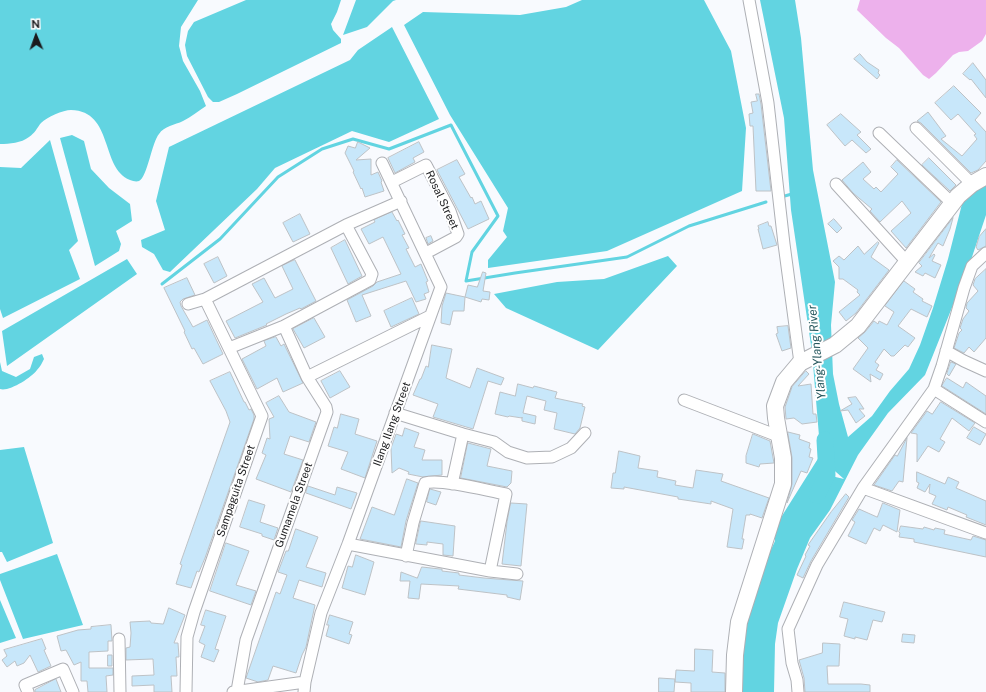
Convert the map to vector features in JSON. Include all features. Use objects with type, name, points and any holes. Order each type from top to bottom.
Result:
[{"type":"street","points":[[749,0],[768,103],[784,244],[804,361]]},
{"type":"street","points":[[916,128],[972,184]]},
{"type":"street","points":[[878,133],[953,204]]},
{"type":"street","name":"Ilang Ilang Street","points":[[304,687],[321,613],[348,544],[441,287],[382,163]]},
{"type":"street","name":"Rosal Street","points":[[392,182],[426,165],[450,211],[458,231],[456,237],[426,253]]},
{"type":"street","points":[[734,692],[735,655],[739,622],[783,484],[783,458],[778,436],[775,406],[784,382],[804,361],[835,346],[858,326],[958,196],[972,184],[986,176]]},
{"type":"street","points":[[836,184],[907,262]]},
{"type":"street","points":[[188,304],[206,298],[346,225],[401,201]]},
{"type":"street","points":[[229,348],[284,326],[370,280],[372,274],[346,225]]},
{"type":"street","points":[[798,692],[798,680],[792,663],[788,629],[817,565],[863,488],[934,389],[972,266],[986,253]]},
{"type":"street","name":"Sampaguita Street","points":[[186,692],[187,637],[194,612],[262,416],[206,298]]},
{"type":"street","points":[[307,377],[430,316]]},
{"type":"street","name":"Gumamela Street","points":[[235,692],[246,640],[327,412],[326,407],[307,377],[284,326]]},
{"type":"street","points":[[946,351],[986,371]]},
{"type":"street","points":[[934,389],[986,422]]},
{"type":"street","points":[[684,400],[778,436]]},
{"type":"street","points":[[396,412],[463,434],[494,442],[508,452],[526,458],[552,457],[571,448],[585,433]]},
{"type":"street","points":[[452,484],[463,434]]},
{"type":"street","points":[[406,556],[413,523],[425,482],[430,481],[452,484],[506,494],[490,571]]},
{"type":"street","points":[[863,488],[986,533]]},
{"type":"street","points":[[348,544],[490,571],[517,574]]},
{"type":"street","points":[[119,639],[120,692]]},
{"type":"street","points":[[28,692],[25,685],[63,669],[73,692]]},
{"type":"street","points":[[235,692],[304,687]]},
{"type":"shaded area","points":[[860,0],[986,0],[986,34],[982,41],[968,51],[959,52],[953,55],[929,79],[923,75],[899,48],[886,38],[857,10]]},
{"type":"water","points":[[0,0],[198,0],[181,27],[179,46],[183,61],[200,91],[206,106],[186,119],[161,131],[156,138],[145,174],[139,181],[130,180],[121,174],[114,164],[101,129],[94,120],[85,113],[68,110],[51,116],[41,123],[33,134],[26,139],[15,143],[0,144]]},
{"type":"water","points":[[246,0],[341,0],[331,24],[333,30],[341,39],[341,43],[237,94],[219,102],[213,102],[208,97],[187,56],[185,45],[188,31],[194,22]]},
{"type":"water","points":[[356,0],[396,0],[393,1],[367,27],[343,35]]},
{"type":"water","points":[[582,0],[704,0],[731,51],[746,128],[742,191],[607,251],[488,268],[488,260],[507,237],[503,231],[508,208],[450,115],[404,25],[423,12],[520,15],[566,7]]},
{"type":"water","points":[[760,0],[795,0],[801,38],[813,170],[835,282],[831,325],[833,374],[848,437],[872,416],[890,391],[909,369],[920,345],[933,308],[948,259],[962,204],[986,182],[986,215],[971,260],[925,375],[888,413],[858,455],[830,510],[810,538],[797,569],[778,623],[775,644],[774,692],[742,692],[742,663],[750,595],[775,541],[774,532],[780,519],[819,457],[819,436],[812,352],[791,210],[784,118]],"holes":[[[820,458],[844,479],[827,475]]]},
{"type":"water","points":[[392,27],[439,119],[389,142],[352,131],[275,168],[257,189],[170,272],[163,270],[154,254],[142,247],[141,240],[165,230],[156,201],[169,147],[350,60],[358,50]]},
{"type":"water","points":[[72,135],[84,141],[91,169],[109,188],[130,204],[132,221],[116,231],[121,244],[119,251],[95,266],[60,138]]},
{"type":"water","points":[[50,140],[78,241],[69,250],[80,279],[3,318],[0,309],[0,167],[21,168]]},
{"type":"water","points":[[668,256],[677,266],[598,350],[506,308],[494,294],[557,282],[604,279]]},
{"type":"water","points":[[127,259],[137,274],[7,366],[2,331]]},
{"type":"water","points":[[42,354],[44,359],[38,369],[30,377],[20,384],[9,388],[0,389],[0,362],[2,371],[16,377],[30,369],[34,357]]},
{"type":"water","points":[[24,447],[53,543],[7,562],[2,552],[0,552],[0,450]]},
{"type":"water","points":[[57,554],[83,625],[23,639],[0,580],[0,574]]},
{"type":"water","points":[[0,600],[16,638],[0,643]]},
{"type":"building","points":[[860,54],[867,62],[879,70],[878,73],[880,75],[877,79],[854,59]]},
{"type":"building","points":[[973,63],[986,80],[986,98],[971,79],[970,80],[963,74]]},
{"type":"building","points":[[954,86],[981,113],[975,120],[986,132],[986,161],[978,170],[971,173],[921,123],[917,121],[928,112],[946,136],[941,139],[962,156],[977,139],[974,135],[976,134],[958,114],[951,120],[935,103]]},
{"type":"building","points":[[756,94],[759,94],[761,104],[771,191],[756,191],[753,126],[750,126],[749,114],[753,113],[751,102],[757,101]]},
{"type":"building","points":[[841,114],[861,132],[857,135],[871,149],[866,153],[852,140],[845,146],[827,125]]},
{"type":"building","points":[[358,142],[370,148],[356,160],[371,159],[371,175],[378,172],[384,191],[365,197],[345,153],[348,146],[355,148]]},
{"type":"building","points":[[419,142],[424,152],[413,158],[415,162],[395,173],[388,158]]},
{"type":"building","points":[[929,158],[956,185],[950,191],[922,165]]},
{"type":"building","points":[[457,160],[465,174],[459,177],[475,204],[481,201],[489,219],[468,229],[437,170]]},
{"type":"building","points":[[897,160],[941,202],[906,248],[891,231],[911,213],[902,201],[880,222],[870,211],[872,209],[853,193],[842,180],[863,162],[871,172],[863,179],[874,189],[876,187],[881,192],[898,174],[891,167]]},
{"type":"building","points":[[392,212],[405,234],[402,235],[409,248],[406,249],[415,267],[421,264],[428,281],[426,282],[429,292],[424,294],[426,299],[416,302],[406,281],[362,295],[371,316],[356,322],[347,300],[373,286],[377,282],[401,274],[383,237],[369,244],[361,229],[375,222],[374,220]]},
{"type":"building","points":[[300,214],[310,234],[293,242],[283,223]]},
{"type":"building","points":[[953,218],[943,246],[938,243],[929,258],[934,254],[935,255],[932,261],[941,265],[935,278],[925,273],[923,276],[915,272],[922,266],[919,263]]},
{"type":"building","points":[[834,219],[842,228],[837,233],[828,224]]},
{"type":"building","points":[[768,222],[769,226],[771,226],[777,245],[763,249],[758,226]]},
{"type":"building","points":[[986,229],[986,246],[978,250],[976,247],[979,237]]},
{"type":"building","points":[[431,236],[433,241],[428,244],[426,238]]},
{"type":"building","points":[[345,240],[362,276],[348,284],[331,248]]},
{"type":"building","points":[[878,242],[879,243],[871,257],[889,270],[856,313],[846,321],[839,312],[860,295],[857,292],[858,290],[843,279],[839,279],[839,267],[833,261],[839,256],[844,260],[858,246],[864,254]]},
{"type":"building","points":[[218,257],[227,276],[214,283],[204,264]]},
{"type":"building","points":[[295,260],[316,301],[301,309],[300,308],[286,314],[266,324],[267,325],[235,338],[226,321],[263,302],[252,284],[264,278],[275,298],[293,289],[282,266]]},
{"type":"building","points":[[986,269],[986,338],[974,352],[969,347],[964,353],[954,348],[959,333],[962,330],[960,328],[963,319],[969,311],[966,308],[967,303],[978,291],[973,285],[975,279]]},
{"type":"building","points":[[483,272],[486,273],[483,291],[490,292],[489,300],[482,299],[481,302],[465,297],[468,285],[477,287]]},
{"type":"building","points":[[187,278],[195,295],[183,299],[180,302],[181,306],[193,327],[207,320],[223,354],[203,364],[194,348],[192,349],[164,288]]},
{"type":"building","points":[[904,281],[915,289],[913,292],[923,299],[922,301],[932,306],[927,317],[911,309],[898,326],[915,338],[908,347],[905,345],[894,356],[891,356],[884,349],[875,362],[879,365],[876,370],[883,374],[880,380],[870,374],[871,382],[853,369],[868,348],[858,338],[874,321],[878,324],[879,321],[887,325],[894,312],[885,306]]},
{"type":"building","points":[[446,293],[465,297],[464,311],[453,311],[450,325],[441,323],[442,306]]},
{"type":"building","points":[[412,298],[419,314],[391,327],[384,311]]},
{"type":"building","points":[[314,318],[325,337],[304,348],[293,329]]},
{"type":"building","points":[[788,326],[791,348],[782,351],[776,334],[778,333],[777,327]]},
{"type":"building","points":[[276,337],[281,346],[284,344],[303,383],[283,392],[277,378],[257,389],[242,359],[266,346],[264,341]]},
{"type":"building","points":[[432,345],[452,349],[446,378],[470,388],[477,368],[504,378],[501,385],[488,381],[473,429],[433,417],[438,404],[413,395],[426,366],[428,367]]},
{"type":"building","points":[[951,362],[956,364],[949,376],[947,374]]},
{"type":"building","points":[[340,371],[350,387],[330,398],[321,381]]},
{"type":"building","points":[[806,371],[809,374],[798,386],[811,384],[813,414],[816,414],[817,422],[802,424],[794,418],[786,419],[785,407],[792,387]]},
{"type":"building","points":[[230,372],[244,402],[249,410],[251,409],[254,419],[205,558],[199,572],[197,571],[191,588],[176,584],[182,565],[180,564],[230,422],[226,411],[210,381]]},
{"type":"building","points":[[947,378],[963,388],[966,382],[986,396],[986,414],[942,386]]},
{"type":"building","points":[[518,384],[533,388],[534,386],[557,392],[555,398],[583,404],[582,406],[585,407],[580,428],[575,434],[554,429],[557,413],[544,410],[546,401],[527,396],[523,413],[536,416],[535,424],[522,421],[522,418],[495,414],[500,392],[515,396]]},
{"type":"building","points":[[279,396],[289,412],[316,422],[309,442],[290,436],[284,454],[303,460],[291,492],[256,479],[266,455],[262,453],[267,438],[270,439],[269,419],[274,417],[266,403]]},
{"type":"building","points":[[856,397],[864,409],[859,409],[865,416],[856,423],[848,410],[840,411],[852,404],[848,398]]},
{"type":"building","points":[[941,402],[975,423],[969,431],[952,418],[940,439],[945,442],[939,452],[928,446],[917,462],[917,434],[911,433],[927,411],[932,414]]},
{"type":"building","points":[[341,414],[359,419],[355,434],[377,441],[365,478],[341,469],[348,452],[328,446],[334,427],[337,428]]},
{"type":"building","points":[[974,427],[986,434],[980,445],[967,438]]},
{"type":"building","points":[[405,428],[419,433],[414,447],[425,450],[422,460],[442,460],[442,475],[423,477],[408,474],[409,472],[399,468],[392,473],[391,448],[396,434],[402,436]]},
{"type":"building","points":[[788,432],[800,435],[799,439],[810,443],[809,448],[811,449],[809,457],[813,458],[807,473],[801,471],[787,503],[792,484],[792,458]]},
{"type":"building","points":[[753,434],[770,441],[774,463],[760,464],[759,467],[746,463],[746,456]]},
{"type":"building","points":[[907,438],[903,482],[899,481],[892,491],[874,485],[895,455],[897,456]]},
{"type":"building","points":[[468,443],[491,449],[487,466],[512,471],[511,483],[507,487],[461,478]]},
{"type":"building","points":[[619,451],[640,456],[638,468],[658,471],[657,477],[676,481],[675,485],[693,488],[696,470],[723,474],[721,481],[769,498],[762,518],[750,514],[746,515],[742,549],[727,547],[733,509],[711,501],[711,504],[678,499],[678,497],[624,487],[624,489],[611,488],[613,473],[615,473]]},
{"type":"building","points":[[917,472],[945,484],[948,477],[959,482],[956,488],[986,501],[986,525],[966,517],[967,515],[948,507],[947,510],[932,504],[936,496],[929,493],[930,484],[925,492],[917,488],[919,483],[917,482]]},
{"type":"building","points":[[407,479],[418,483],[406,521],[401,547],[360,539],[372,507],[394,515]]},
{"type":"building","points":[[308,486],[335,495],[337,487],[357,493],[351,509],[306,493]]},
{"type":"building","points":[[430,489],[441,492],[436,505],[427,502]]},
{"type":"building","points":[[846,494],[849,497],[811,561],[803,578],[797,575],[810,546],[808,545],[831,512]]},
{"type":"building","points":[[249,500],[265,505],[260,522],[278,528],[274,540],[262,536],[262,534],[240,527]]},
{"type":"building","points":[[511,503],[527,504],[521,566],[502,564]]},
{"type":"building","points":[[883,503],[900,510],[897,532],[883,525],[880,531],[874,528],[866,544],[848,536],[855,522],[852,520],[859,509],[877,517]]},
{"type":"building","points":[[421,521],[455,526],[453,556],[443,555],[443,544],[427,542],[427,545],[416,544]]},
{"type":"building","points":[[901,526],[923,529],[924,527],[934,530],[935,528],[945,530],[944,534],[971,540],[973,536],[986,540],[986,557],[914,542],[914,539],[899,537]]},
{"type":"building","points":[[296,529],[318,537],[306,567],[326,573],[322,587],[299,580],[293,598],[315,605],[306,647],[296,673],[273,666],[268,680],[258,682],[246,678],[276,592],[280,594],[287,575],[278,572]]},
{"type":"building","points":[[226,543],[249,551],[236,585],[256,591],[251,605],[210,591]]},
{"type":"building","points":[[356,555],[374,562],[365,595],[342,588],[348,566],[352,567]]},
{"type":"building","points":[[422,567],[442,569],[442,571],[459,573],[459,575],[523,581],[520,600],[507,597],[507,595],[458,589],[459,586],[421,584],[419,599],[408,598],[410,581],[400,581],[401,572],[417,578]]},
{"type":"building","points":[[844,602],[885,612],[882,622],[873,620],[867,640],[844,636],[848,619],[840,617]]},
{"type":"building","points":[[169,608],[185,615],[174,643],[178,643],[179,657],[176,657],[177,676],[171,676],[172,692],[154,692],[154,685],[132,686],[132,676],[154,675],[153,659],[126,660],[126,648],[130,647],[130,622],[150,621],[151,623],[163,624]]},
{"type":"building","points":[[206,610],[226,616],[215,649],[219,650],[214,662],[201,657],[205,645],[199,642],[205,626],[201,625]]},
{"type":"building","points":[[330,615],[353,622],[349,634],[352,635],[349,644],[326,636]]},
{"type":"building","points":[[111,625],[112,641],[108,641],[108,651],[89,652],[89,668],[113,668],[113,675],[106,676],[107,692],[88,692],[87,681],[81,681],[81,662],[74,665],[66,650],[61,651],[57,636],[78,630],[91,629],[91,627]]},
{"type":"building","points":[[903,634],[915,635],[914,643],[902,642]]},
{"type":"building","points":[[42,639],[46,649],[44,650],[51,666],[38,672],[30,655],[24,663],[17,666],[15,661],[7,667],[2,660],[7,656],[4,650]]},
{"type":"building","points":[[823,643],[840,644],[839,666],[827,666],[828,684],[870,685],[870,692],[805,692],[804,678],[799,660],[822,653]]},
{"type":"building","points":[[695,649],[713,650],[712,672],[725,673],[725,692],[691,692],[691,683],[675,682],[676,670],[694,671]]},
{"type":"building","points":[[108,655],[112,655],[112,666],[108,666]]},
{"type":"building","points":[[659,678],[675,679],[674,692],[659,692]]},
{"type":"building","points":[[56,679],[61,692],[35,692],[35,690]]},
{"type":"waterway","points":[[162,284],[220,239],[278,177],[322,149],[353,139],[389,149],[451,125],[498,216],[472,252],[466,281],[627,257],[689,226],[766,202]]},
{"type":"waterway","points":[[781,197],[792,194]]},
{"type":"waterway","name":"Ylang-Ylang River","points":[[817,495],[827,475],[825,440]]}]
